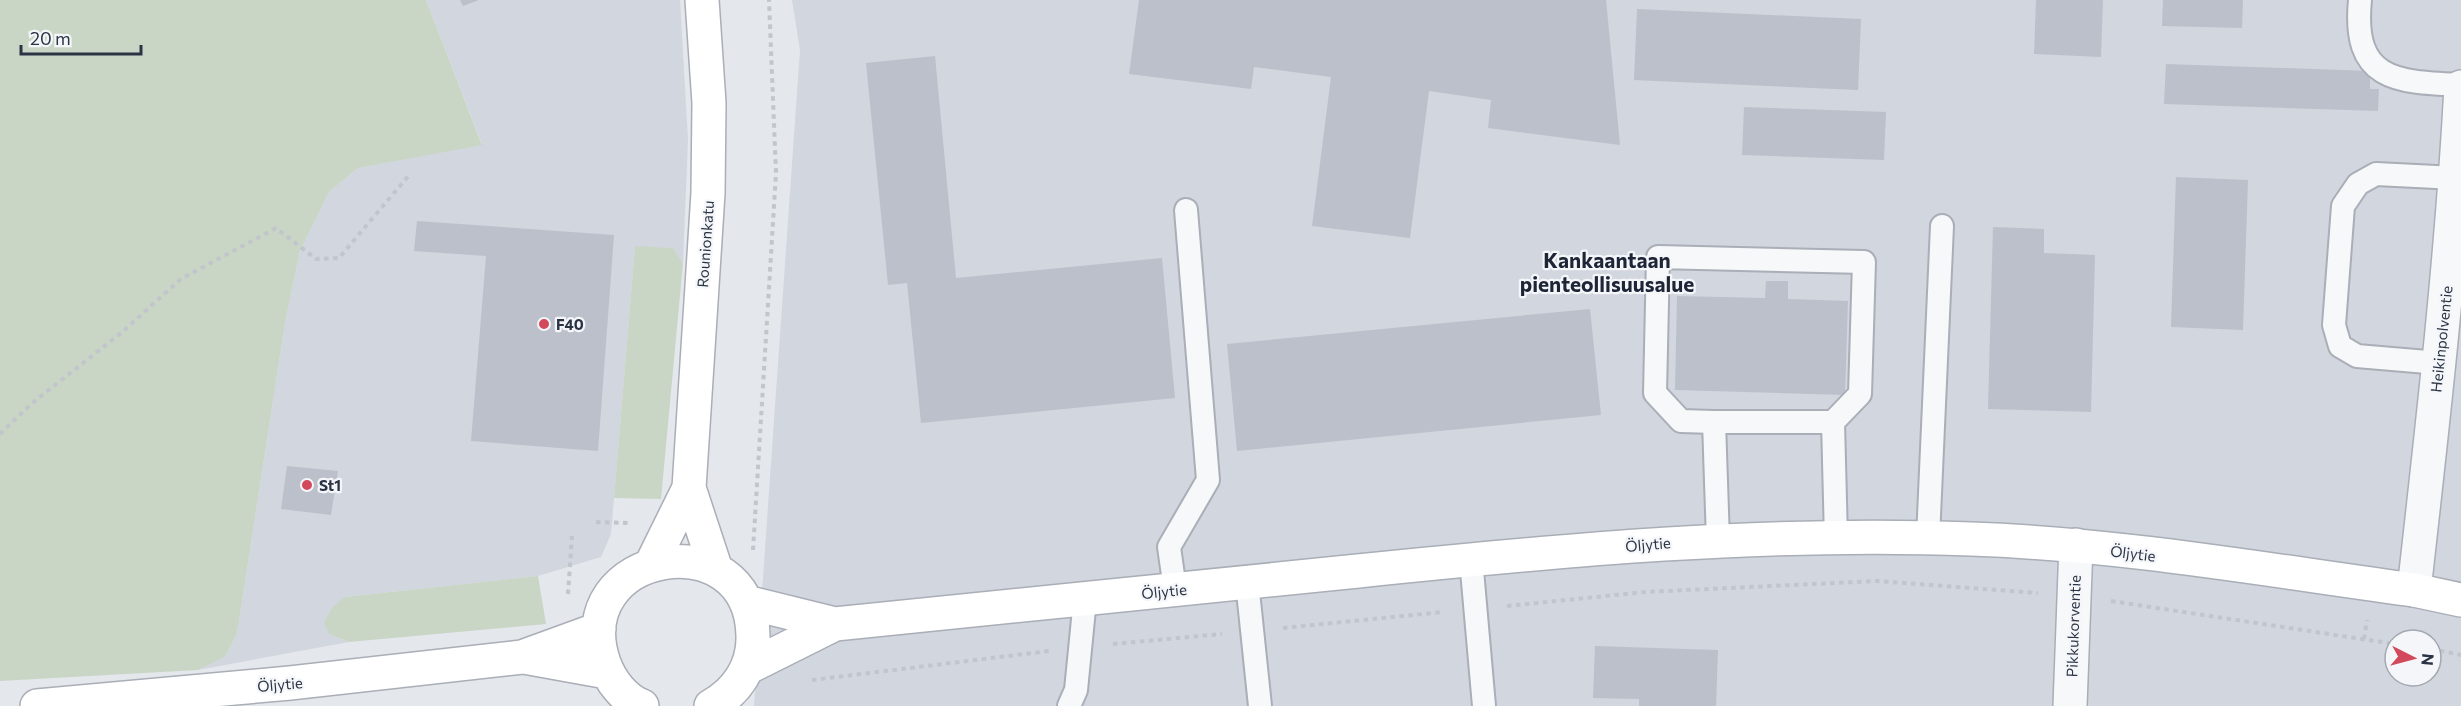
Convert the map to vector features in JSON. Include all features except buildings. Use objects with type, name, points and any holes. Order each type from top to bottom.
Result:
[{"type":"main road","name":"Rounionkatu","points":[[702,0],[709,103],[708,193],[689,488],[716,570]]},
{"type":"main road","name":"Rounionkatu","points":[[652,563],[689,488]]},
{"type":"main road","name":"Öljytie","points":[[746,602],[834,624],[1471,559],[1674,542],[1928,538],[2076,545],[2414,590],[2461,600]]},
{"type":"main road","points":[[639,705],[620,690],[607,672],[600,651],[599,629],[605,608],[616,589],[632,574],[652,563],[685,561],[716,570],[733,584],[746,602],[753,623],[754,645],[748,667],[737,686],[711,706]]},
{"type":"main road","name":"Öljytie","points":[[748,667],[834,624]]},
{"type":"main road","name":"Öljytie","points":[[37,706],[193,698],[290,683],[522,657],[599,629]]},
{"type":"main road","name":"Öljytie","points":[[522,657],[607,672]]},
{"type":"street","name":"Heikinpolventie","points":[[2414,590],[2439,363],[2456,178],[2461,86]]},
{"type":"street","name":"Pikkukorventie","points":[[2070,706],[2076,545]]},
{"type":"lane","points":[[2360,0],[2358,24],[2363,50],[2382,72],[2409,83],[2461,86]]},
{"type":"lane","points":[[2439,363],[2357,356],[2340,346],[2334,325],[2343,206],[2358,184],[2376,174],[2456,178]]},
{"type":"lane","points":[[1175,590],[1169,547],[1208,480],[1186,210]]},
{"type":"lane","points":[[1928,538],[1942,226]]},
{"type":"lane","points":[[1833,422],[1682,421],[1655,393],[1658,257],[1864,262],[1860,394],[1833,422],[1836,539]]},
{"type":"lane","points":[[1714,422],[1718,541]]},
{"type":"lane","points":[[1471,559],[1484,706]]},
{"type":"lane","points":[[1247,582],[1260,706]]},
{"type":"lane","points":[[1069,706],[1076,690],[1085,599]]},
{"type":"path","points":[[755,561],[752,543],[776,172],[769,0]]},
{"type":"path","points":[[0,434],[31,404],[121,333],[181,279],[276,228],[316,259],[339,258],[410,174]]},
{"type":"path","points":[[596,522],[612,522]]},
{"type":"path","points":[[570,566],[572,536]]},
{"type":"path","points":[[811,680],[1080,648],[1645,592],[1877,581],[2074,595],[2383,642]]},
{"type":"path","points":[[2443,651],[2461,655]]},
{"type":"shaded area","points":[[426,0],[680,0],[688,140],[683,263],[673,248],[635,247],[611,534],[601,557],[538,576],[345,597],[329,634],[349,642],[198,670],[225,657],[237,634],[285,323],[300,251],[329,192],[358,168],[482,144]]},
{"type":"shaded area","points":[[792,0],[2461,0],[2461,706],[754,706],[800,50]]},
{"type":"green space","points":[[0,0],[426,0],[482,145],[358,168],[329,192],[300,251],[285,323],[237,634],[225,657],[198,670],[0,681]]},
{"type":"green space","points":[[635,246],[673,248],[683,263],[661,499],[614,498]]},
{"type":"green space","points":[[538,576],[546,624],[349,642],[329,634],[324,623],[332,608],[345,597]]},
{"type":"place","name":"F40","points":[[544,324]]},
{"type":"place","name":"St1","points":[[307,485]]},
{"type":"district","name":"Kankaantaan pienteollisuusalue","points":[[1607,271]]}]
